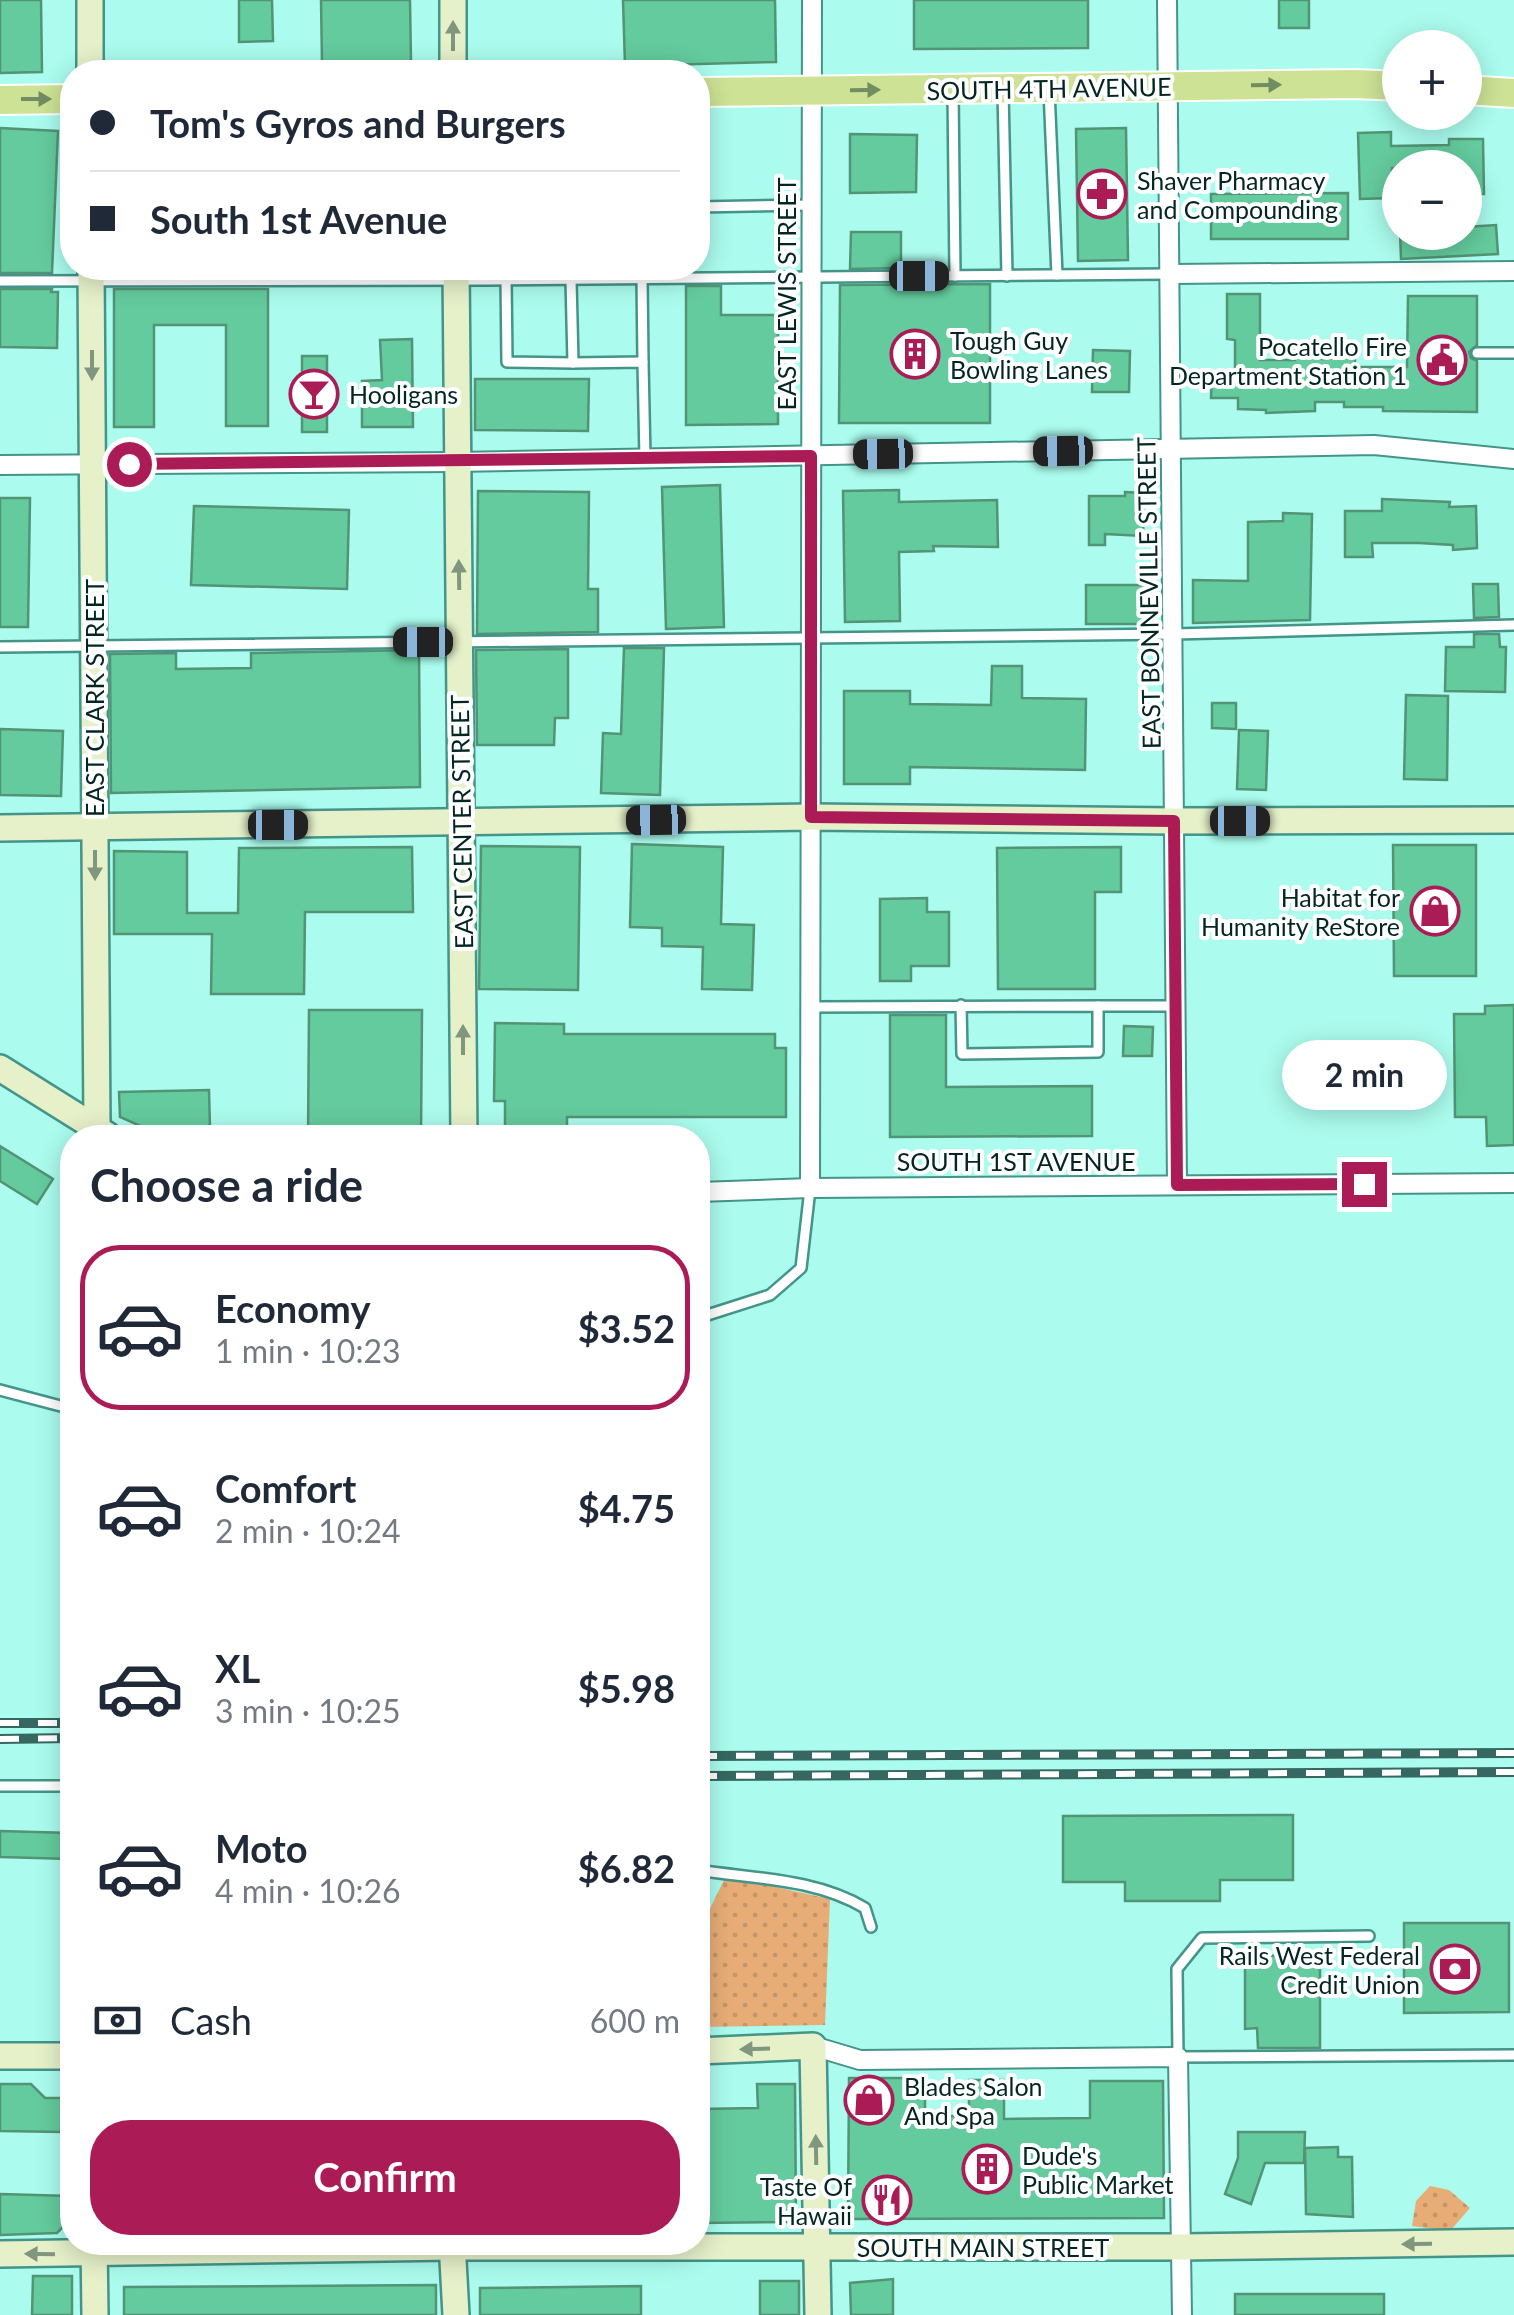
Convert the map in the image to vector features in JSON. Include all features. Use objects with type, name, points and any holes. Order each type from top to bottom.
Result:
[{"type":"main road","name":"SOUTH 4TH AVENUE","points":[[710,92],[1382,85]]},
{"type":"main road","points":[[1482,91],[1514,93]]},
{"type":"main road","points":[[0,100],[60,99]]},
{"type":"street","points":[[90,0],[90,60]]},
{"type":"street","points":[[453,0],[453,60]]},
{"type":"street","name":"EAST LEWIS STREET","points":[[810,1188],[812,0]]},
{"type":"street","name":"EAST BONNEVILLE STREET","points":[[1167,0],[1177,1185]]},
{"type":"street","points":[[1172,274],[1514,271]]},
{"type":"street","name":"EAST CLARK STREET","points":[[92,280],[95,827],[104,1125]]},
{"type":"street","name":"EAST CENTER STREET","points":[[456,280],[464,1125]]},
{"type":"street","points":[[0,466],[1374,445],[1514,459]]},
{"type":"street","points":[[0,828],[811,817],[1514,820]]},
{"type":"street","points":[[0,1068],[91,1125]]},
{"type":"street","name":"SOUTH 1ST AVENUE","points":[[710,1192],[1514,1183]]},
{"type":"street","points":[[813,2046],[818,2315]]},
{"type":"street","points":[[710,2050],[813,2046],[860,2060],[1178,2057],[1182,2315]]},
{"type":"street","points":[[0,2056],[60,2056]]},
{"type":"street","name":"SOUTH MAIN STREET","points":[[710,2247],[1514,2242]]},
{"type":"street","name":"SOUTH MAIN STREET","points":[[0,2254],[60,2251]]},
{"type":"street","points":[[95,2255],[96,2315]]},
{"type":"street","points":[[453,2255],[456,2315]]},
{"type":"lane","points":[[1003,88],[1007,276]]},
{"type":"lane","points":[[1049,88],[1057,275]]},
{"type":"lane","points":[[953,89],[955,276]]},
{"type":"lane","points":[[710,207],[811,204]]},
{"type":"lane","points":[[710,274],[811,278],[1172,274]]},
{"type":"lane","points":[[0,281],[60,276]]},
{"type":"lane","points":[[506,280],[507,362],[643,362]]},
{"type":"lane","points":[[571,280],[573,363]]},
{"type":"lane","points":[[642,280],[645,459]]},
{"type":"lane","points":[[1477,352],[1514,354]]},
{"type":"lane","points":[[0,647],[1174,634],[1514,625]]},
{"type":"lane","points":[[960,1005],[962,1054],[1098,1052],[1098,1006]]},
{"type":"lane","points":[[810,1007],[1176,1006]]},
{"type":"lane","points":[[710,1314],[770,1295],[801,1268],[810,1188]]},
{"type":"lane","points":[[0,1390],[60,1406]]},
{"type":"lane","points":[[0,1786],[60,1786]]},
{"type":"lane","points":[[710,1872],[804,1884],[845,1896],[864,1908],[871,1927]]},
{"type":"lane","points":[[1369,1936],[1202,1938],[1177,1969],[1178,2057],[1514,2055]]},
{"type":"shaded area","points":[[726,1876],[830,1899],[825,2025],[710,2027],[710,1909]]},
{"type":"shaded area","points":[[1430,2186],[1449,2190],[1470,2208],[1450,2231],[1412,2226],[1416,2201]]},
{"type":"building","points":[[0,0],[41,0],[42,72],[0,73]]},
{"type":"building","points":[[239,0],[272,0],[273,41],[239,42]]},
{"type":"building","points":[[321,0],[410,0],[411,60],[322,60]]},
{"type":"building","points":[[623,0],[775,0],[776,62],[625,60]]},
{"type":"building","points":[[914,0],[1088,0],[1088,48],[914,49]]},
{"type":"building","points":[[1279,0],[1309,0],[1309,28],[1279,28]]},
{"type":"building","points":[[0,128],[58,131],[52,273],[0,273]]},
{"type":"building","name":"Shaver Pharmacy and Compounding","points":[[1126,128],[1128,260],[1078,261],[1076,129]]},
{"type":"building","points":[[1391,132],[1391,146],[1449,145],[1449,139],[1483,139],[1484,194],[1482,150],[1382,150],[1382,198],[1360,199],[1358,133]]},
{"type":"building","points":[[850,134],[917,135],[916,192],[850,193]]},
{"type":"building","points":[[1348,193],[1348,239],[1211,239],[1211,194]]},
{"type":"building","points":[[1496,225],[1498,254],[1401,259],[1401,250],[1482,250],[1482,226]]},
{"type":"building","points":[[851,232],[901,232],[901,268],[850,269]]},
{"type":"building","name":"Tough Guy Bowling Lanes","points":[[990,284],[990,423],[839,423],[840,285]]},
{"type":"building","points":[[686,286],[721,286],[721,315],[778,315],[778,424],[686,425]]},
{"type":"building","points":[[0,289],[58,292],[57,348],[0,347]]},
{"type":"building","points":[[114,289],[268,289],[268,426],[226,426],[226,325],[154,325],[154,427],[114,427]]},
{"type":"building","points":[[1227,294],[1260,294],[1260,360],[1295,360],[1295,350],[1322,349],[1322,359],[1355,358],[1355,367],[1407,367],[1408,296],[1477,296],[1477,345],[1469,352],[1477,361],[1477,412],[1383,411],[1383,407],[1315,402],[1315,411],[1266,413],[1238,409],[1238,398],[1211,398],[1212,375],[1235,375],[1235,340],[1227,339]]},
{"type":"building","points":[[412,339],[413,427],[362,427],[362,381],[382,380],[380,340]]},
{"type":"building","points":[[1093,350],[1130,351],[1129,392],[1092,392]]},
{"type":"building","name":"Hooligans","points":[[302,356],[327,356],[327,432],[302,432]]},
{"type":"building","points":[[475,379],[589,379],[588,431],[475,430]]},
{"type":"building","points":[[720,485],[724,627],[666,629],[662,487]]},
{"type":"building","points":[[899,490],[899,502],[997,500],[998,547],[933,546],[934,551],[899,552],[900,621],[845,622],[843,491]]},
{"type":"building","points":[[478,491],[589,492],[588,589],[598,589],[598,632],[477,634]]},
{"type":"building","points":[[1125,492],[1144,493],[1143,536],[1105,534],[1105,545],[1089,545],[1089,496],[1125,496]]},
{"type":"building","points":[[0,498],[30,498],[28,627],[0,627]]},
{"type":"building","points":[[1382,499],[1450,502],[1449,507],[1476,506],[1477,548],[1453,550],[1453,545],[1372,543],[1373,557],[1345,557],[1345,511],[1382,511]]},
{"type":"building","points":[[194,506],[349,510],[347,589],[191,585]]},
{"type":"building","points":[[1283,513],[1312,514],[1310,620],[1193,623],[1193,580],[1248,581],[1248,522],[1283,521]]},
{"type":"building","points":[[1473,584],[1498,584],[1499,617],[1474,618]]},
{"type":"building","points":[[1086,585],[1147,585],[1146,624],[1086,624]]},
{"type":"building","points":[[1474,634],[1499,634],[1500,647],[1506,647],[1505,692],[1445,691],[1446,647],[1474,647]]},
{"type":"building","points":[[624,648],[664,648],[660,795],[601,793],[603,733],[621,734]]},
{"type":"building","points":[[568,649],[568,718],[555,718],[554,745],[477,745],[476,650]]},
{"type":"building","points":[[419,650],[420,787],[111,793],[110,654],[176,653],[176,669],[251,668],[251,653]]},
{"type":"building","points":[[992,666],[1022,666],[1022,698],[1086,699],[1085,770],[910,767],[910,784],[844,784],[844,691],[910,691],[910,704],[991,705]]},
{"type":"building","points":[[1406,695],[1448,696],[1447,780],[1404,779]]},
{"type":"building","points":[[1212,703],[1236,703],[1236,729],[1212,728]]},
{"type":"building","points":[[0,729],[63,731],[61,796],[0,795]]},
{"type":"building","points":[[1239,730],[1268,731],[1266,790],[1237,789]]},
{"type":"building","points":[[632,844],[723,847],[721,924],[754,925],[752,990],[702,989],[703,947],[662,946],[662,928],[630,927]]},
{"type":"building","name":"Habitat for Humanity ReStore","points":[[1393,845],[1476,845],[1476,976],[1394,976]]},
{"type":"building","points":[[481,846],[580,847],[578,990],[479,989]]},
{"type":"building","points":[[412,847],[413,912],[305,912],[304,994],[211,994],[212,934],[114,934],[114,851],[187,852],[187,913],[238,913],[239,848]]},
{"type":"building","points":[[1121,847],[1121,892],[1095,892],[1095,989],[998,989],[997,848]]},
{"type":"building","points":[[927,898],[927,912],[949,912],[949,966],[911,966],[911,981],[880,981],[880,899]]},
{"type":"building","points":[[1514,1005],[1514,1145],[1487,1146],[1486,1117],[1455,1117],[1454,1014],[1485,1014],[1485,1006]]},
{"type":"building","points":[[309,1010],[422,1010],[421,1125],[308,1125]]},
{"type":"building","points":[[890,1015],[946,1015],[946,1087],[1092,1086],[1092,1136],[890,1137]]},
{"type":"building","points":[[495,1023],[564,1024],[564,1034],[775,1034],[775,1048],[786,1048],[786,1117],[567,1117],[567,1125],[505,1125],[505,1101],[494,1101]]},
{"type":"building","points":[[1124,1026],[1153,1027],[1152,1056],[1123,1056]]},
{"type":"building","points":[[209,1090],[210,1125],[138,1125],[120,1117],[119,1092]]},
{"type":"building","points":[[0,1146],[53,1179],[37,1204],[0,1181]]},
{"type":"building","points":[[1293,1815],[1293,1880],[1220,1880],[1220,1901],[1125,1901],[1125,1882],[1063,1882],[1063,1816]]},
{"type":"building","points":[[0,1831],[60,1833],[60,1859],[0,1857]]},
{"type":"building","points":[[1404,1923],[1509,1923],[1509,2012],[1404,2013]]},
{"type":"building","points":[[1320,1955],[1320,2048],[1258,2048],[1257,2028],[1245,2029],[1245,1956]]},
{"type":"building","points":[[849,2078],[925,2078],[925,2116],[969,2116],[969,2080],[1004,2080],[1004,2119],[1090,2118],[1090,2081],[1163,2081],[1164,2218],[848,2219]]},
{"type":"building","points":[[0,2084],[31,2084],[45,2098],[60,2098],[60,2132],[0,2131]]},
{"type":"building","points":[[757,2084],[795,2084],[796,2222],[710,2223],[710,2109],[758,2108]]},
{"type":"building","points":[[1238,2132],[1305,2132],[1304,2163],[1265,2163],[1251,2204],[1225,2194],[1238,2158]]},
{"type":"building","points":[[1338,2147],[1338,2157],[1352,2157],[1353,2217],[1306,2214],[1305,2148]]},
{"type":"building","points":[[0,2194],[60,2196],[57,2233],[0,2235]]},
{"type":"building","points":[[33,2276],[72,2276],[72,2315],[32,2315]]},
{"type":"building","points":[[893,2279],[893,2315],[851,2315],[850,2283]]},
{"type":"building","points":[[760,2281],[799,2281],[799,2315],[760,2315]]},
{"type":"building","points":[[436,2285],[436,2315],[124,2315],[124,2287]]},
{"type":"building","points":[[641,2286],[641,2315],[480,2315],[480,2288]]},
{"type":"building","points":[[1235,2294],[1384,2294],[1384,2315],[1235,2315]]},
{"type":"railway","points":[[0,1723],[60,1723]]},
{"type":"railway","points":[[0,1739],[60,1738]]},
{"type":"railway","points":[[710,1756],[1514,1753]]},
{"type":"railway","points":[[710,1776],[1514,1772]]},
{"type":"place","name":"Shaver Pharmacy and Compounding","points":[[1102,194]]},
{"type":"place","name":"Tough Guy Bowling Lanes","points":[[915,354]]},
{"type":"place","name":"Pocatello Fire Department Station 1","points":[[1442,360]]},
{"type":"place","name":"Hooligans","points":[[314,394]]},
{"type":"place","name":"Habitat for Humanity ReStore","points":[[1435,911]]},
{"type":"place","name":"Rails West Federal Credit Union","points":[[1455,1969]]},
{"type":"place","name":"Blades Salon And Spa","points":[[869,2100]]},
{"type":"place","name":"Dude's Public Market","points":[[987,2169]]},
{"type":"place","name":"Taste Of Hawaii","points":[[887,2200]]},
{"type":"route","points":[[129,464],[811,456],[811,817],[1174,821],[1177,1185],[1364,1184]]}]
